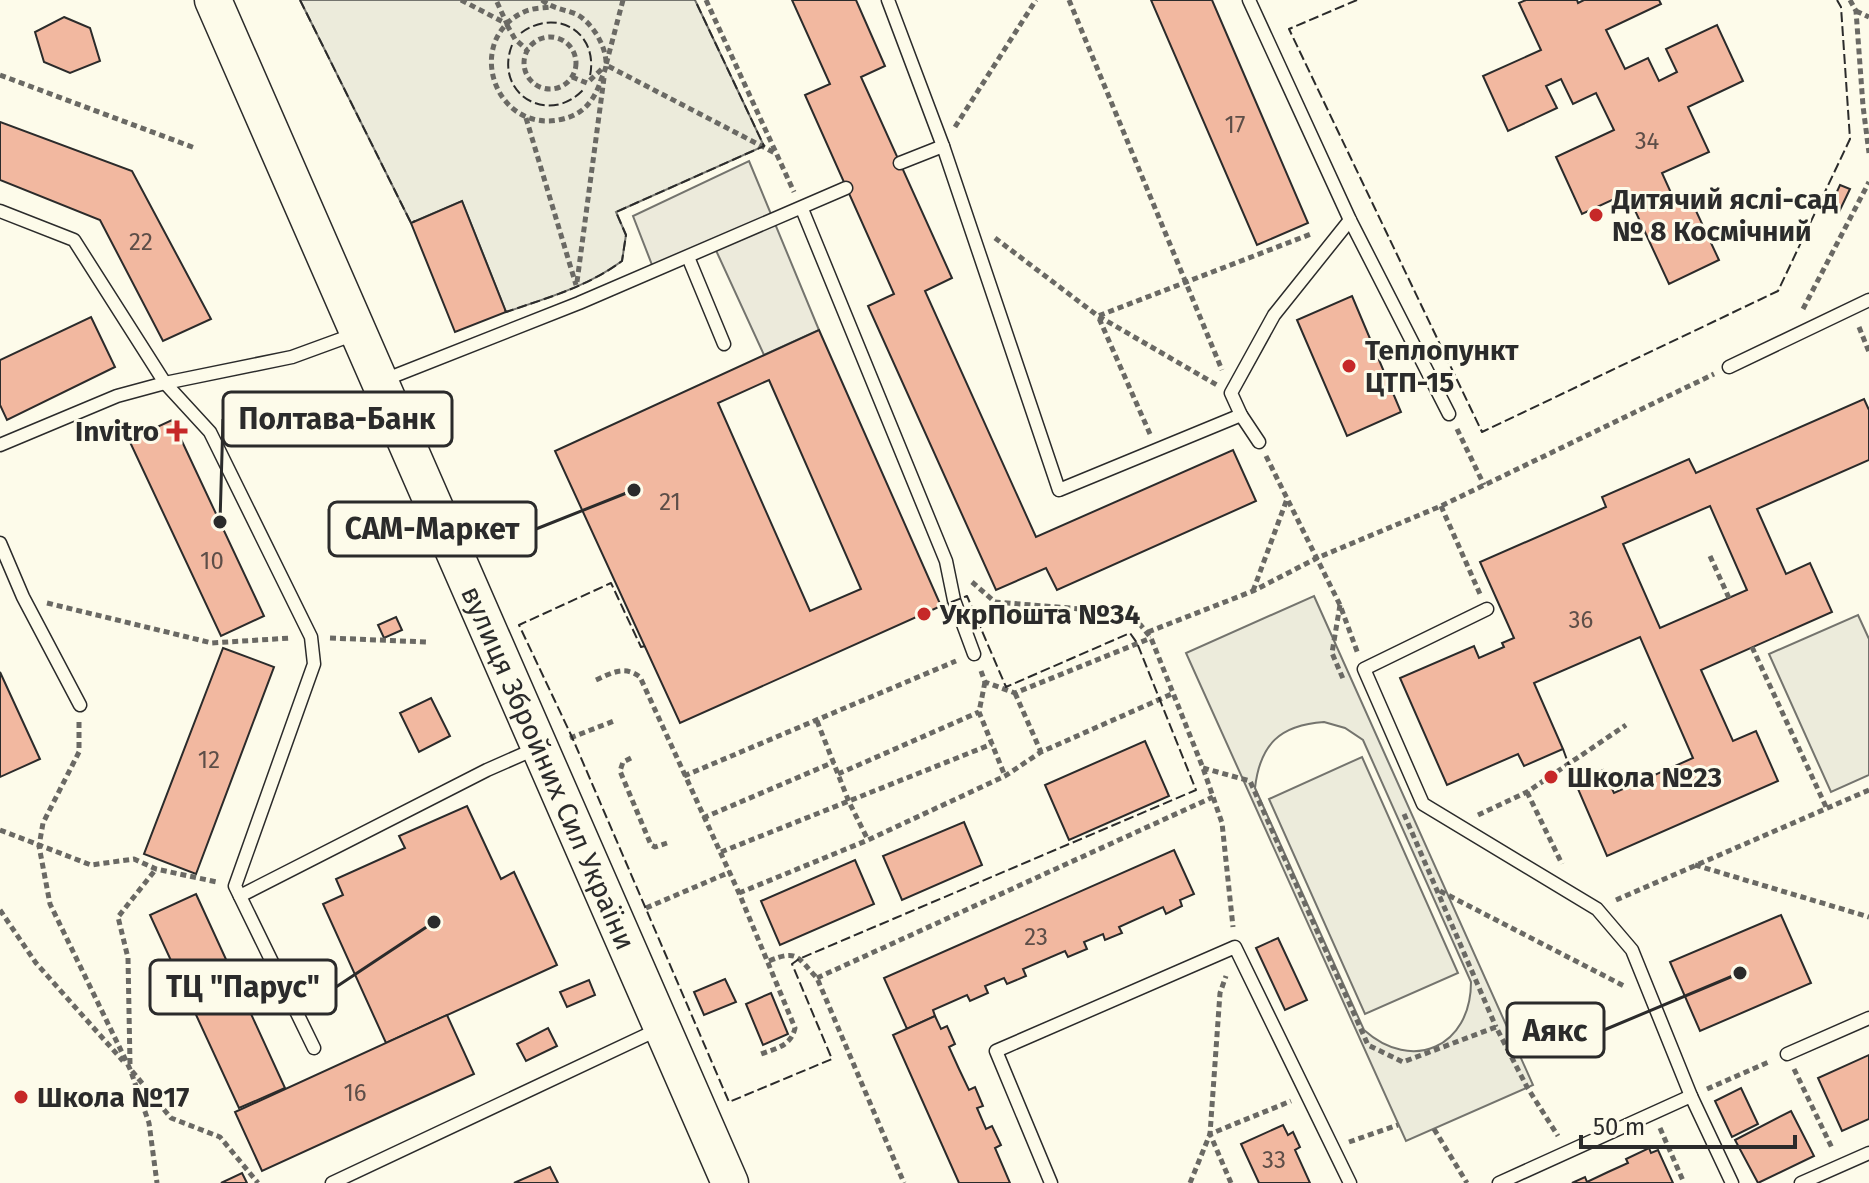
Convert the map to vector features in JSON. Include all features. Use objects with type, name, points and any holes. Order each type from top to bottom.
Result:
[{"type":"street","name":"вулиця Збройних Сил України","points":[[213,0],[730,1183]]},
{"type":"lane","points":[[888,0],[943,146],[1059,490],[1241,415]]},
{"type":"lane","points":[[1249,0],[1350,220],[1449,414]]},
{"type":"lane","points":[[900,163],[943,146]]},
{"type":"lane","points":[[380,382],[579,303],[846,188]]},
{"type":"lane","points":[[802,209],[946,561],[954,600],[974,654]]},
{"type":"lane","points":[[0,211],[74,240],[165,383],[210,432],[311,637],[314,664],[237,891],[314,1048]]},
{"type":"lane","points":[[1259,442],[1231,393],[1274,315],[1350,220]]},
{"type":"lane","points":[[688,257],[724,344]]},
{"type":"lane","points":[[1729,367],[1869,300]]},
{"type":"lane","points":[[0,445],[117,396],[292,357],[358,333]]},
{"type":"lane","points":[[0,543],[23,597],[80,705]]},
{"type":"lane","points":[[1487,609],[1364,669],[1423,804],[1597,909],[1632,950],[1691,1096],[1732,1183]]},
{"type":"lane","points":[[237,891],[540,747]]},
{"type":"lane","points":[[1051,1183],[996,1051],[1235,947],[1350,1183]]},
{"type":"lane","points":[[1787,1054],[1869,1018]]},
{"type":"lane","points":[[332,1183],[662,1028]]},
{"type":"lane","points":[[1499,1183],[1691,1096]]},
{"type":"lane","points":[[1801,1183],[1869,1153]]},
{"type":"path","points":[[461,0],[507,24]]},
{"type":"path","points":[[496,0],[515,39],[527,50]]},
{"type":"path","points":[[542,0],[550,7],[578,15],[599,36],[606,65],[576,287]]},
{"type":"path","points":[[550,7],[527,11],[507,24],[492,48],[491,76],[503,101],[526,118],[550,122],[574,116],[593,101],[623,0]]},
{"type":"path","points":[[706,0],[802,209]]},
{"type":"path","points":[[943,146],[1036,0]]},
{"type":"path","points":[[1069,0],[1231,393]]},
{"type":"path","points":[[1850,0],[1856,11],[1869,153]]},
{"type":"path","points":[[1856,11],[1869,17]]},
{"type":"path","points":[[546,37],[558,38],[575,54],[576,66],[572,77],[564,86],[542,89],[525,72],[527,50],[535,41],[546,37]]},
{"type":"path","points":[[572,77],[587,83],[606,65]]},
{"type":"path","points":[[606,65],[775,153]]},
{"type":"path","points":[[0,75],[195,148]]},
{"type":"path","points":[[526,118],[579,303]]},
{"type":"path","points":[[1788,338],[1869,182]]},
{"type":"path","points":[[966,216],[1098,316],[1231,393]]},
{"type":"path","points":[[1098,316],[1350,220]]},
{"type":"path","points":[[1098,316],[1157,450]]},
{"type":"path","points":[[985,682],[1015,693],[1441,506],[1729,367]]},
{"type":"path","points":[[1449,414],[1484,485]]},
{"type":"path","points":[[1259,442],[1340,605],[1364,669]]},
{"type":"path","points":[[1253,591],[1288,498]]},
{"type":"path","points":[[1441,506],[1487,609]]},
{"type":"path","points":[[1710,556],[1729,598]]},
{"type":"path","points":[[946,561],[995,602],[1131,613],[1149,635],[1174,693],[1222,823],[1235,947],[1220,993],[1210,1134],[1190,1183]]},
{"type":"path","points":[[23,597],[212,643],[311,637],[426,642]]},
{"type":"path","points":[[1752,647],[1827,809]]},
{"type":"path","points":[[684,776],[974,654],[985,682],[979,712],[1005,776]]},
{"type":"path","points":[[596,680],[620,670],[631,670],[640,677],[730,872],[795,1028],[793,1038],[785,1045],[761,1054]]},
{"type":"path","points":[[1015,693],[1041,752]]},
{"type":"path","points":[[739,893],[868,840],[1005,776],[1041,752],[1174,693]]},
{"type":"path","points":[[80,705],[79,752],[43,823],[39,846],[50,904],[130,1069],[149,1123],[157,1183]]},
{"type":"path","points":[[838,774],[979,712]]},
{"type":"path","points":[[540,747],[614,721]]},
{"type":"path","points":[[817,721],[849,802],[868,840]]},
{"type":"path","points":[[1455,825],[1527,792],[1626,725]]},
{"type":"path","points":[[721,852],[992,744]]},
{"type":"path","points":[[631,758],[623,762],[620,771],[651,845],[655,847],[667,843]]},
{"type":"path","points":[[703,818],[834,762]]},
{"type":"path","points":[[1203,768],[1250,781],[1368,1045],[1403,1062],[1496,1027],[1527,1087],[1568,1150]]},
{"type":"path","points":[[1597,909],[1869,790]]},
{"type":"path","points":[[1527,792],[1578,898]]},
{"type":"path","points":[[817,978],[1213,797]]},
{"type":"path","points":[[0,830],[91,865],[134,859],[156,869],[237,891]]},
{"type":"path","points":[[1694,865],[1869,917]]},
{"type":"path","points":[[130,1069],[128,958],[118,917],[156,869]]},
{"type":"path","points":[[646,908],[730,872]]},
{"type":"path","points":[[1438,889],[1652,1000]]},
{"type":"path","points":[[0,910],[36,963],[171,1118],[220,1137],[258,1183]]},
{"type":"path","points":[[769,961],[794,955],[817,978],[904,1183]]},
{"type":"path","points":[[1691,1096],[1787,1054],[1840,1166]]},
{"type":"path","points":[[1210,1134],[1307,1095]]},
{"type":"path","points":[[1653,1112],[1684,1183]]},
{"type":"path","points":[[1333,1148],[1398,1125]]},
{"type":"path","points":[[1434,1129],[1467,1183]]},
{"type":"path","points":[[1210,1134],[1231,1183]]},
{"type":"shaded area","points":[[300,0],[695,0],[764,146],[616,212],[626,235],[622,261],[581,285],[506,312],[462,201],[411,223]]},
{"type":"shaded area","points":[[749,161],[819,330],[764,355],[714,246],[654,270],[633,216]]},
{"type":"shaded area","points":[[1314,596],[1533,1085],[1406,1141],[1186,653]],"holes":[[[1324,722],[1345,728],[1363,740],[1471,982],[1461,1023],[1450,1037],[1436,1046],[1419,1051],[1401,1050],[1382,1043],[1364,1030],[1255,788],[1267,749],[1284,733],[1295,727]]]},
{"type":"shaded area","points":[[1858,615],[1869,639],[1869,775],[1831,792],[1769,654]]},
{"type":"shaded area","points":[[1362,757],[1458,973],[1365,1014],[1269,799]]},
{"type":"building","points":[[792,0],[856,0],[885,66],[861,77],[952,278],[925,291],[1036,537],[1233,450],[1256,501],[1057,590],[1046,568],[996,590],[868,306],[894,294],[805,95],[830,84]]},
{"type":"building","points":[[1151,0],[1212,0],[1308,223],[1257,245]]},
{"type":"building","points":[[1526,0],[1577,0],[1578,3],[1584,0],[1659,0],[1661,4],[1606,30],[1625,69],[1648,58],[1659,81],[1677,72],[1666,49],[1717,25],[1743,81],[1688,107],[1709,152],[1662,173],[1676,204],[1690,198],[1719,260],[1669,284],[1627,193],[1582,214],[1556,157],[1614,130],[1596,93],[1573,104],[1561,79],[1546,86],[1557,108],[1508,131],[1483,76],[1541,50],[1519,3]]},
{"type":"building","points":[[64,17],[90,28],[100,61],[70,73],[44,62],[35,32]]},
{"type":"building","points":[[0,122],[132,171],[211,319],[163,341],[100,220],[0,180]]},
{"type":"building","points":[[1840,185],[1850,189],[1838,214],[1829,209]]},
{"type":"building","points":[[462,201],[506,312],[455,332],[411,223]]},
{"type":"building","name":"Теплопункт ЦТП-15","points":[[1352,296],[1401,412],[1347,436],[1297,320]]},
{"type":"building","points":[[91,317],[115,367],[7,420],[0,405],[0,360]]},
{"type":"building","points":[[819,330],[941,606],[680,723],[555,451]],"holes":[[[769,380],[861,589],[810,611],[718,403]]]},
{"type":"building","points":[[1864,399],[1869,410],[1869,460],[1757,509],[1786,574],[1810,563],[1832,612],[1701,670],[1733,741],[1756,731],[1778,781],[1607,856],[1575,782],[1603,770],[1614,793],[1693,758],[1640,637],[1534,683],[1563,749],[1524,766],[1518,754],[1447,785],[1400,678],[1474,646],[1479,658],[1504,647],[1502,643],[1514,638],[1480,562],[1606,507],[1602,497],[1689,459],[1696,473]],"holes":[[[1710,506],[1747,590],[1660,628],[1623,544]]]},
{"type":"building","points":[[172,420],[264,616],[221,636],[129,440]]},
{"type":"building","points":[[396,617],[402,630],[384,638],[378,625]]},
{"type":"building","points":[[223,648],[274,667],[196,874],[144,854]]},
{"type":"building","points":[[0,672],[40,759],[0,777]]},
{"type":"building","points":[[431,698],[450,736],[419,752],[400,713]]},
{"type":"building","points":[[1145,741],[1169,796],[1069,840],[1045,785]]},
{"type":"building","points":[[467,806],[501,879],[514,872],[557,965],[386,1043],[323,904],[343,895],[336,879],[405,848],[399,836]]},
{"type":"building","points":[[964,822],[982,865],[902,900],[883,856]]},
{"type":"building","points":[[1174,850],[1194,894],[1180,900],[1182,906],[1166,914],[1163,907],[1119,927],[1122,933],[1105,940],[1103,934],[1084,942],[1087,949],[1068,957],[1065,951],[1023,969],[1026,976],[1007,984],[1004,978],[985,986],[988,993],[970,1001],[967,995],[933,1010],[935,1016],[907,1029],[884,978]]},
{"type":"building","points":[[855,860],[874,904],[780,945],[761,901]]},
{"type":"building","points":[[196,894],[285,1088],[239,1108],[150,915]]},
{"type":"building","points":[[1781,915],[1811,983],[1700,1031],[1670,962]]},
{"type":"building","points":[[1278,938],[1307,1000],[1285,1010],[1256,948]]},
{"type":"building","points":[[725,979],[736,1002],[704,1015],[694,992]]},
{"type":"building","points":[[589,980],[595,995],[567,1007],[560,992]]},
{"type":"building","points":[[771,993],[788,1034],[763,1045],[746,1004]]},
{"type":"building","points":[[447,1015],[474,1074],[262,1171],[235,1112]]},
{"type":"building","points":[[935,1016],[941,1029],[947,1026],[955,1044],[949,1047],[969,1090],[975,1087],[983,1106],[977,1108],[986,1129],[992,1126],[1001,1145],[995,1148],[1010,1183],[959,1183],[893,1035]]},
{"type":"building","points":[[548,1028],[557,1046],[526,1061],[517,1044]]},
{"type":"building","points":[[1869,1055],[1869,1119],[1842,1131],[1818,1078]]},
{"type":"building","points":[[1741,1088],[1758,1124],[1732,1137],[1715,1101]]},
{"type":"building","points":[[1791,1111],[1814,1156],[1758,1183],[1735,1140]]},
{"type":"building","points":[[1283,1125],[1288,1135],[1293,1132],[1300,1147],[1295,1150],[1310,1183],[1259,1183],[1241,1144]]},
{"type":"building","points":[[1649,1148],[1651,1153],[1658,1150],[1673,1183],[1572,1183],[1585,1177],[1587,1182],[1628,1163],[1626,1159]]},
{"type":"building","points":[[550,1167],[558,1183],[514,1183]]},
{"type":"building","points":[[242,1173],[247,1183],[221,1183]]},
{"type":"fence","points":[[300,0],[411,223],[415,221]]},
{"type":"fence","points":[[505,310],[566,291],[622,261],[626,235],[616,212],[764,146],[695,0]]},
{"type":"fence","points":[[1357,0],[1289,29],[1482,432],[1778,291],[1850,139],[1841,7],[1837,0]]},
{"type":"fence","points":[[521,33],[548,23],[572,28],[588,47],[590,76]]},
{"type":"fence","points":[[512,45],[508,63],[510,78],[528,100],[541,105],[555,105],[570,100],[584,89]]},
{"type":"fence","points":[[645,646],[641,647],[611,583],[519,625],[572,737],[729,1102],[832,1059],[792,964],[799,959],[1196,790],[1137,643],[1130,633],[1006,687],[967,596],[941,606]]},
{"type":"fence","points":[[1563,749],[1575,782]]},
{"type":"place","name":"Дитячий яслі-сад № 8 Космічний","points":[[1596,215]]},
{"type":"place","name":"Теплопункт ЦТП-15","points":[[1349,366]]},
{"type":"place","name":"Invitro","points":[[177,431]]},
{"type":"place","name":"САМ-Маркет","points":[[634,490]]},
{"type":"place","name":"Полтава-Банк","points":[[220,522]]},
{"type":"place","name":"УкрПошта №34","points":[[924,614]]},
{"type":"place","name":"Школа №23","points":[[1551,777]]},
{"type":"place","name":"ТЦ \"Парус\"","points":[[434,922]]},
{"type":"place","name":"Аякс","points":[[1740,973]]},
{"type":"place","name":"Школа №17","points":[[21,1097]]}]
